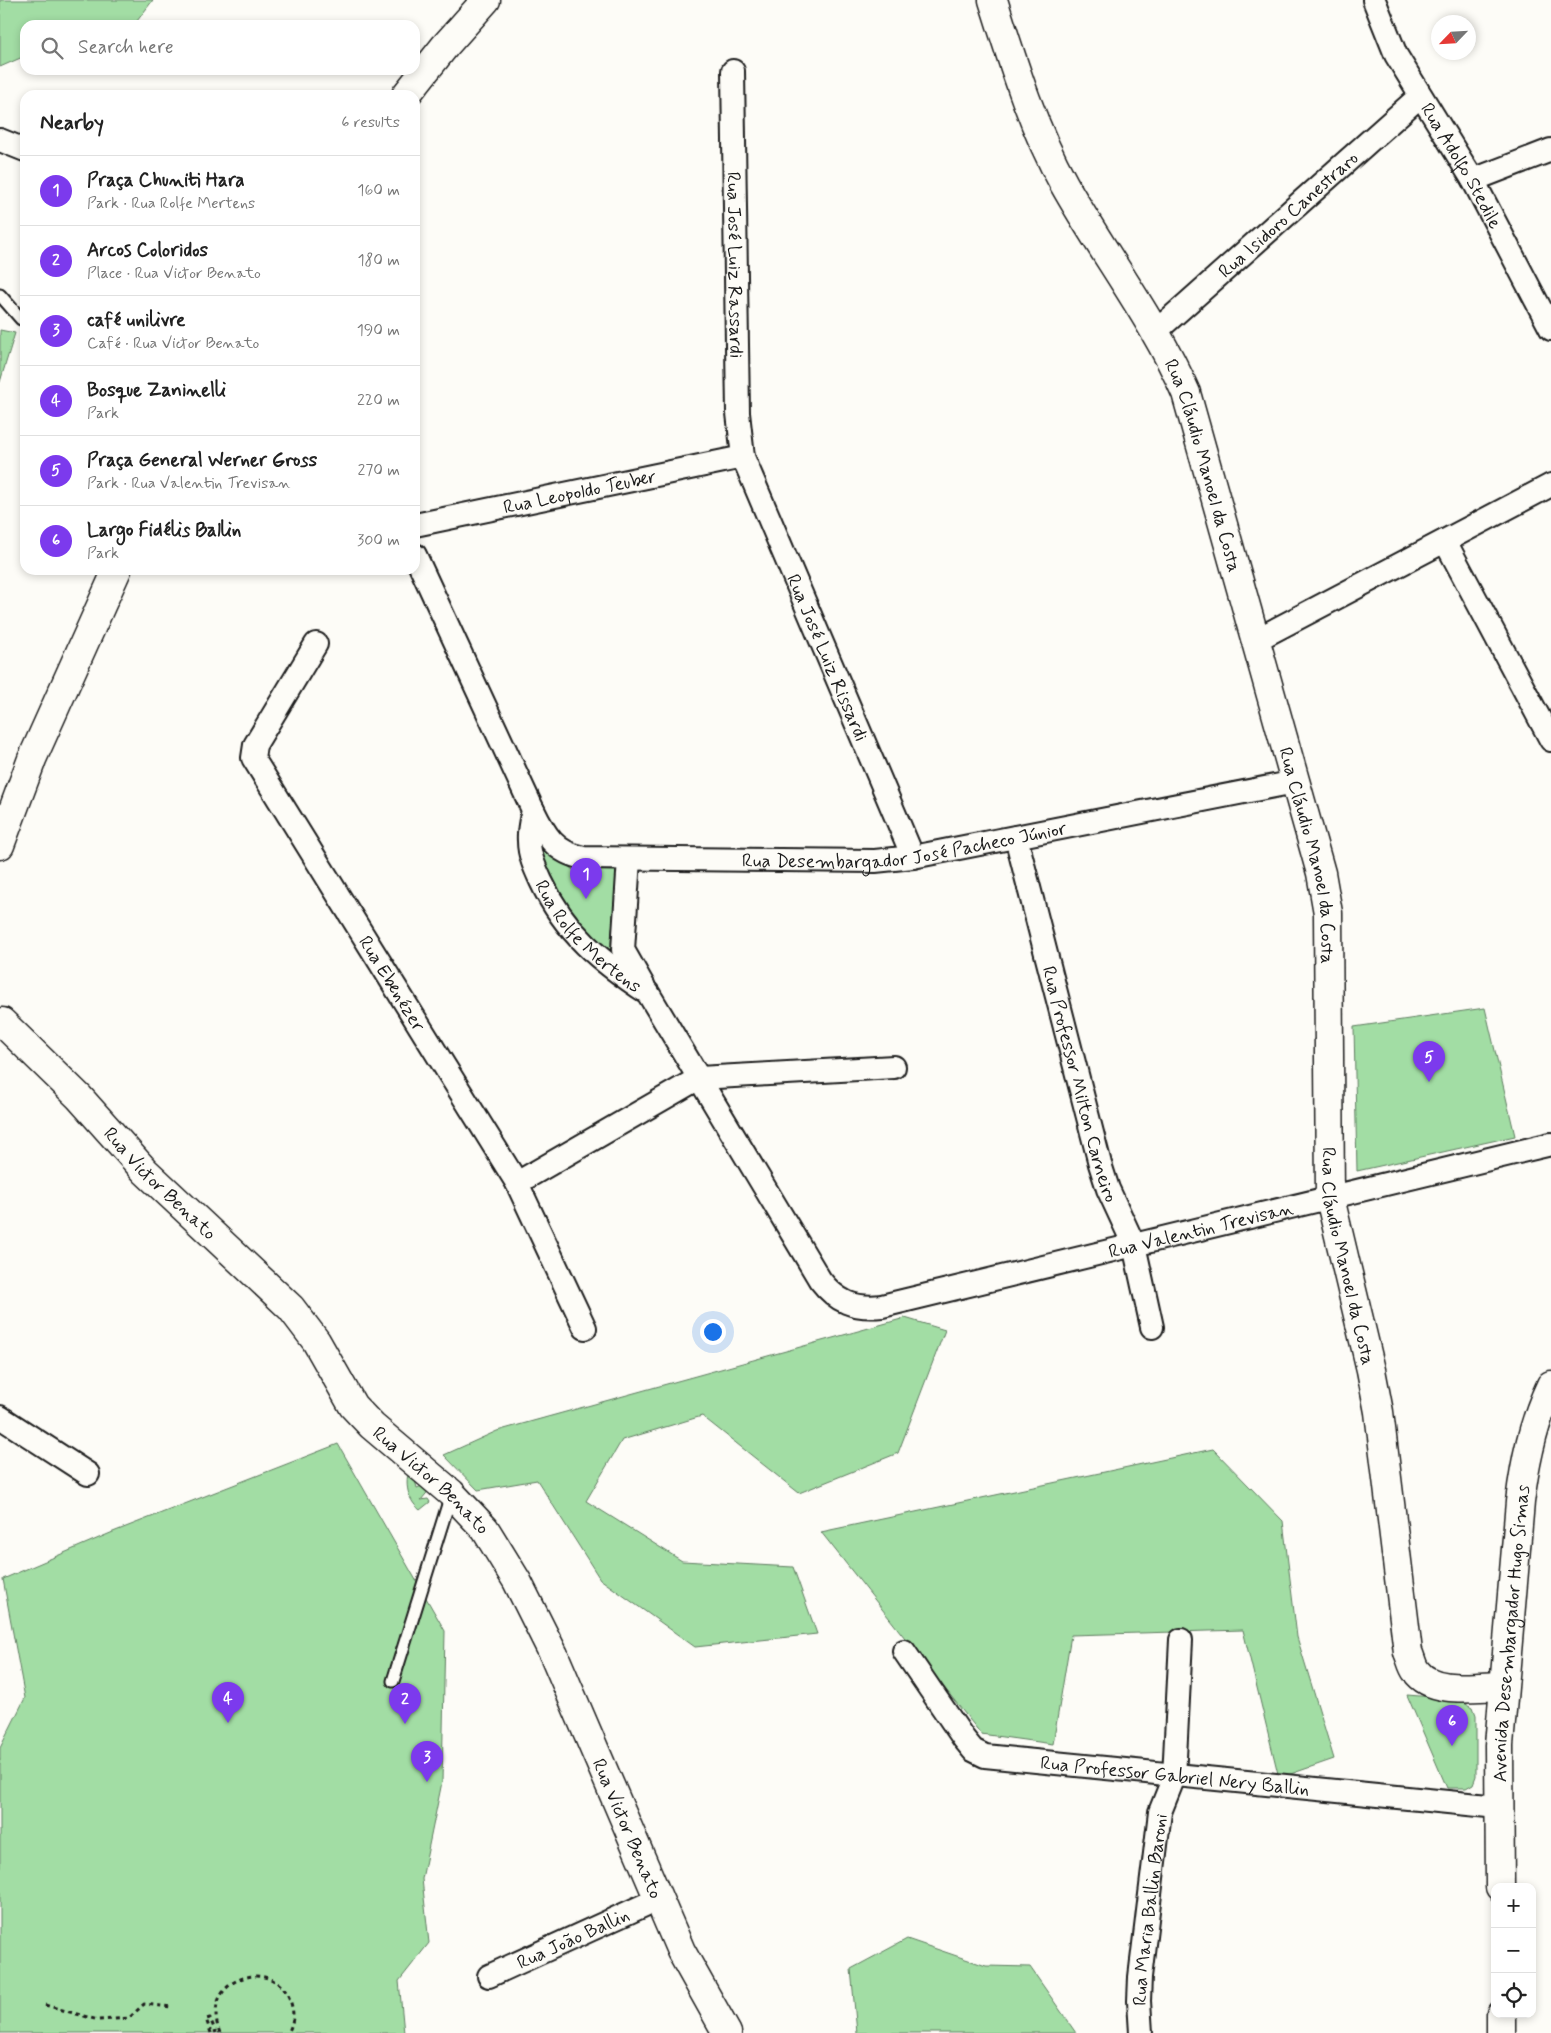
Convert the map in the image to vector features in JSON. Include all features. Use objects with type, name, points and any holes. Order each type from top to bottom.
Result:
[{"type":"street","points":[[410,90],[445,46],[486,0]]},
{"type":"street","name":"Rua Cláudio Manoel da Costa","points":[[993,0],[1022,89],[1048,152],[1080,211],[1177,372],[1193,413],[1254,641],[1321,873],[1328,912],[1330,1198],[1371,1370],[1379,1412],[1408,1652],[1416,1671],[1428,1682],[1442,1686],[1503,1686]]},
{"type":"street","name":"Rua Adolfo Stedile","points":[[1374,0],[1393,48],[1420,96],[1473,180],[1551,329]]},
{"type":"street","name":"Rua José Luiz Rassardi","points":[[732,71],[738,413],[744,457]]},
{"type":"street","name":"Rua Isidoro Canestraro","points":[[1154,333],[1420,96]]},
{"type":"street","points":[[0,140],[20,148]]},
{"type":"street","points":[[1473,180],[1551,150]]},
{"type":"street","name":"Rua Leopoldo Teuber","points":[[420,524],[744,457]]},
{"type":"street","name":"Rua José Luiz Rissardi","points":[[744,457],[914,857]]},
{"type":"street","points":[[1254,641],[1551,485]]},
{"type":"street","points":[[1445,541],[1551,740]]},
{"type":"street","points":[[420,566],[533,810]]},
{"type":"street","points":[[1,839],[32,759],[115,575]]},
{"type":"street","name":"Rua Ebenézer","points":[[316,644],[255,745],[253,758],[517,1183],[585,1328]]},
{"type":"street","name":"Rua Desembargador José Pacheco Júnior","points":[[533,810],[546,836],[564,852],[584,858],[875,861],[914,857],[1294,782]]},
{"type":"street","name":"Rua Rolfe Mertens","points":[[533,810],[529,842],[530,853],[534,866],[554,906],[585,946],[611,968],[648,993],[820,1280],[838,1299],[850,1305]]},
{"type":"street","name":"Rua Professor Milton Carneiro","points":[[1016,837],[1100,1164],[1108,1189],[1134,1245],[1152,1328]]},
{"type":"street","points":[[629,859],[623,950],[648,993]]},
{"type":"street","name":"Rua Victor Benato","points":[[1,1021],[79,1097],[145,1171],[291,1308],[316,1342],[353,1406],[372,1426],[451,1493],[485,1529],[534,1614],[576,1701],[658,1899],[688,1964],[727,2033]]},
{"type":"street","points":[[517,1183],[699,1078],[894,1067]]},
{"type":"street","name":"Rua Valentin Trevisan","points":[[850,1305],[867,1308],[882,1306],[1551,1144]]},
{"type":"street","name":"Avenida Desembargador Hugo Simas","points":[[1500,1883],[1498,1745],[1524,1467],[1534,1426],[1551,1385]]},
{"type":"street","points":[[0,1417],[88,1474]]},
{"type":"street","name":"Rua Maria Ballin Baroni","points":[[1141,2033],[1140,1977],[1157,1839],[1164,1797],[1174,1777],[1181,1640]]},
{"type":"street","name":"Rua Professor Gabriel Nery Ballin","points":[[904,1651],[964,1739],[973,1750],[985,1756],[1174,1777],[1498,1807]]},
{"type":"street","name":"Rua João Ballin","points":[[489,1976],[658,1899]]},
{"type":"street","points":[[1500,2033],[1501,2018]]},
{"type":"lane","points":[[0,295],[20,318]]},
{"type":"lane","points":[[392,1681],[451,1493]]},
{"type":"path","points":[[219,2033],[216,2014],[220,1996],[227,1986],[237,1979],[249,1976],[261,1976],[273,1980],[284,1989],[291,2000],[293,2014],[288,2033]]},
{"type":"path","points":[[45,2005],[98,2020],[129,2018],[144,2004],[171,2007]]},
{"type":"path","points":[[211,2033],[206,2019],[210,2018],[219,2033]]},
{"type":"green space","points":[[0,0],[153,0],[138,20],[20,20],[20,58],[0,67]]},
{"type":"green space","points":[[0,330],[15,333],[0,382]]},
{"type":"green space","points":[[541,844],[573,870],[617,871],[611,943],[620,968],[566,912],[538,853]]},
{"type":"green space","points":[[1485,1008],[1515,1136],[1357,1171],[1354,1027]]},
{"type":"green space","points":[[905,1318],[945,1330],[898,1453],[799,1493],[702,1416],[622,1440],[586,1501],[682,1561],[793,1567],[817,1634],[695,1647],[600,1579],[537,1480],[478,1490],[444,1455],[497,1431]]},
{"type":"green space","points":[[338,1444],[445,1631],[442,1782],[422,1879],[429,1943],[399,1981],[404,2033],[0,2033],[0,1748],[25,1698],[3,1579],[113,1532]]},
{"type":"green space","points":[[1213,1449],[1283,1521],[1297,1637],[1334,1759],[1279,1778],[1243,1630],[1071,1635],[1053,1744],[981,1734],[821,1532]]},
{"type":"green space","points":[[411,1464],[417,1488],[422,1486],[430,1489],[421,1500],[428,1499],[430,1502],[420,1510],[415,1506],[409,1495],[407,1476]]},
{"type":"green space","points":[[1407,1695],[1458,1699],[1473,1707],[1476,1715],[1476,1776],[1473,1784],[1466,1788],[1447,1788]]},
{"type":"green space","points":[[907,1939],[986,1966],[1030,1967],[1076,2033],[857,2033],[851,1969]]},
{"type":"place","name":"Praça Chuniti Hara","points":[[586,899]]},
{"type":"place","name":"Praça General Werner Gross","points":[[1429,1082]]},
{"type":"place","name":"Bosque Zaninelli","points":[[228,1723]]},
{"type":"place","name":"Arcos Coloridos","points":[[405,1724]]},
{"type":"place","name":"Largo Fidélis Ballin","points":[[1452,1746]]},
{"type":"place","name":"café unilivre","points":[[427,1782]]}]
